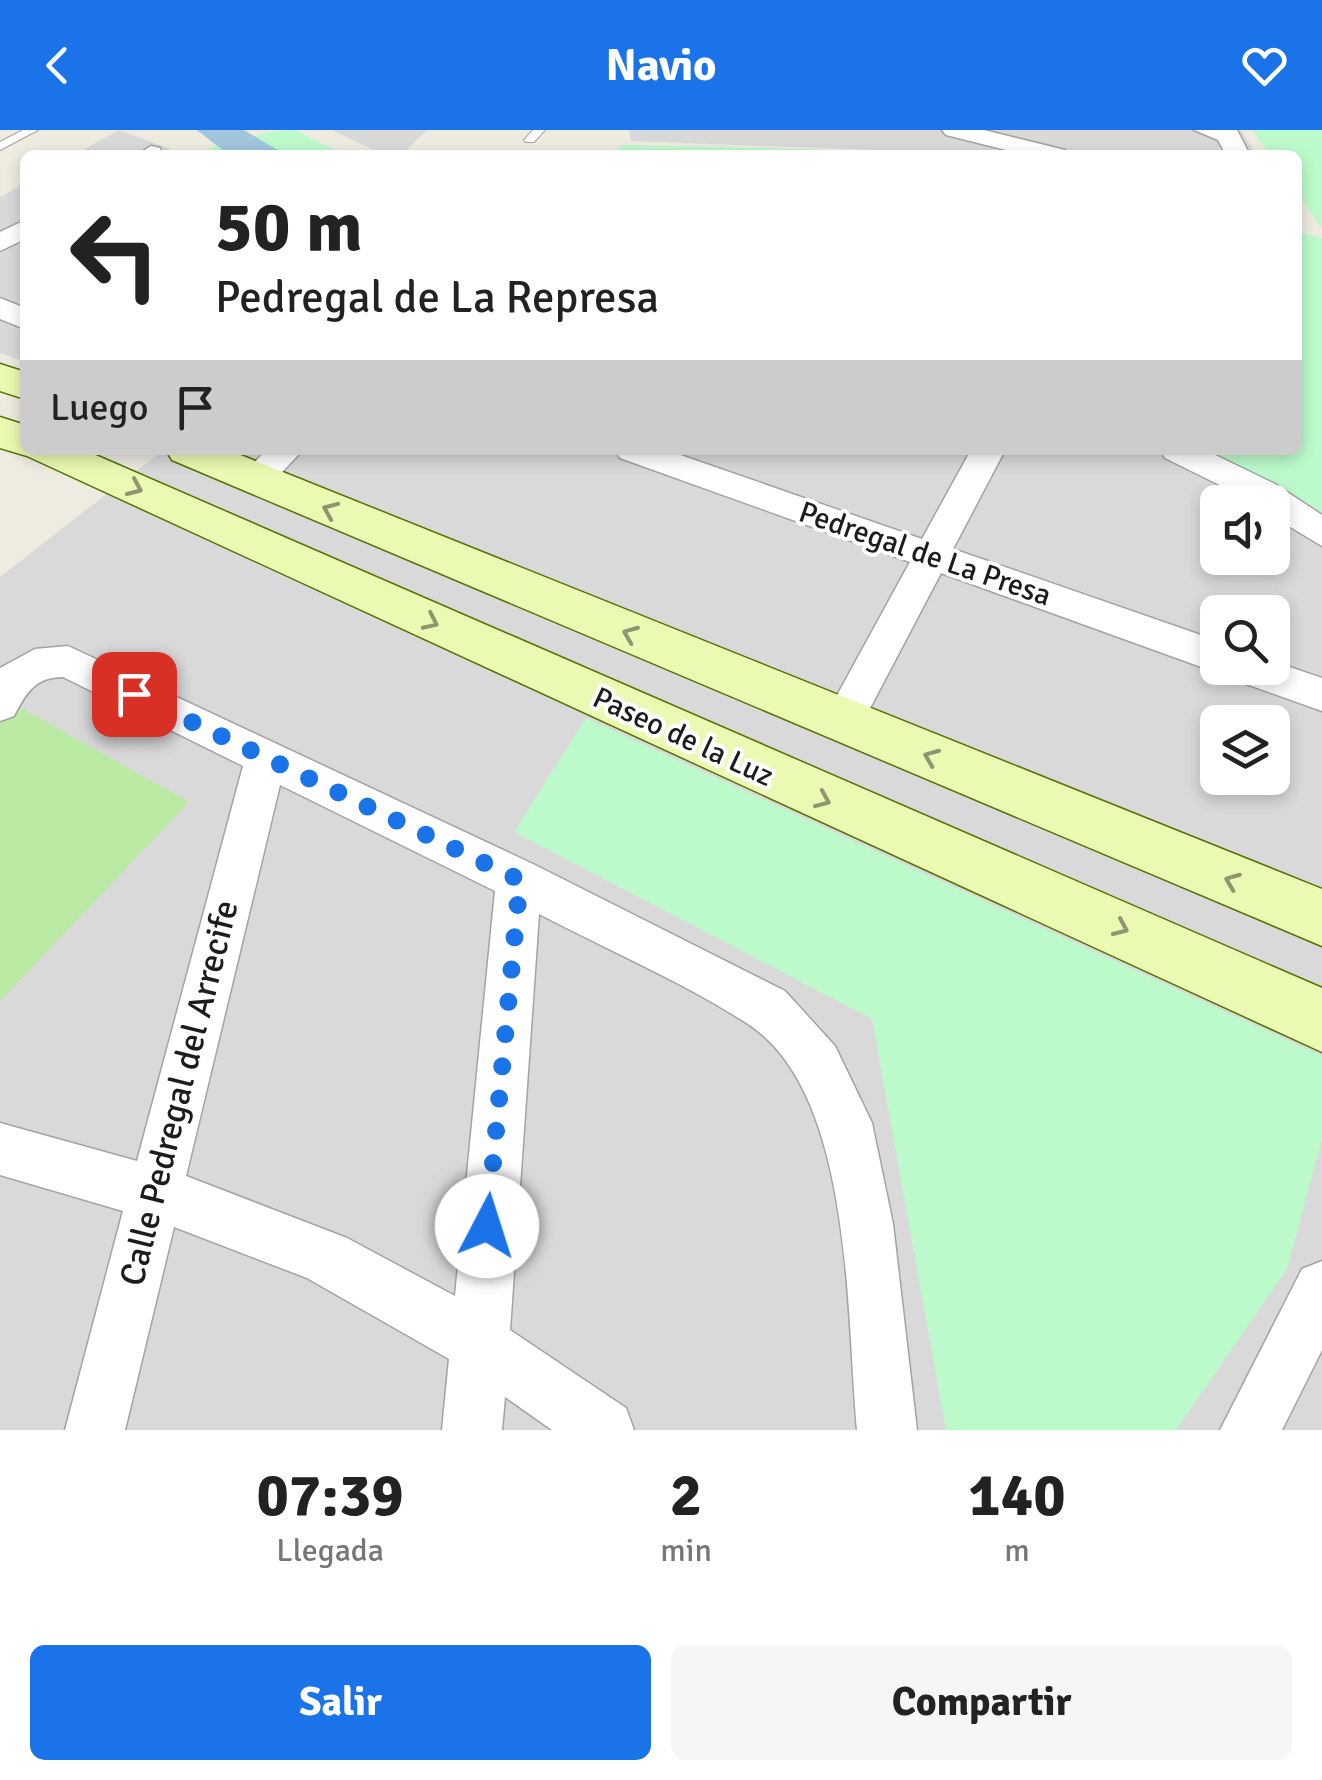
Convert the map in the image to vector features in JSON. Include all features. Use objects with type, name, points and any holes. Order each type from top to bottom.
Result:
[{"type":"street","points":[[954,130],[1036,150]]},
{"type":"street","points":[[1206,130],[1228,136],[1235,150]]},
{"type":"street","name":"Paseo de la Luz","points":[[56,455],[1322,1020]]},
{"type":"street","points":[[218,455],[271,464],[843,721],[1322,918]]},
{"type":"street","name":"Pedregal de La Presa","points":[[646,455],[1200,651]]},
{"type":"street","points":[[843,721],[985,455]]},
{"type":"street","points":[[1187,455],[1262,492],[1322,532]]},
{"type":"street","points":[[0,704],[6,684],[36,664],[68,662],[520,880],[768,1008],[798,1035],[824,1070],[846,1115],[860,1165],[887,1430]]},
{"type":"street","points":[[1290,684],[1322,695]]},
{"type":"street","name":"Calle Pedregal del Arrecife","points":[[95,1430],[152,1193],[266,757]]},
{"type":"street","points":[[472,1430],[476,1340],[520,880]]},
{"type":"street","points":[[0,1149],[152,1193],[284,1239],[384,1288],[476,1340],[604,1430]]},
{"type":"street","points":[[1250,1430],[1322,1289]]},
{"type":"lane","points":[[0,147],[32,130]]},
{"type":"shaded area","points":[[119,130],[173,150],[83,150]]},
{"type":"shaded area","points":[[332,130],[427,130],[406,150],[374,150]]},
{"type":"shaded area","points":[[629,130],[1241,130],[1254,150],[876,150],[631,141]]},
{"type":"shaded area","points":[[20,186],[20,360],[0,353],[0,197]]},
{"type":"shaded area","points":[[157,455],[1202,455],[1253,485],[1200,485],[1200,575],[1290,575],[1290,506],[1322,525],[1322,1430],[0,1430],[0,577]]},
{"type":"green space","points":[[295,130],[334,150],[208,150],[221,143]]},
{"type":"green space","points":[[1252,130],[1322,130],[1322,229],[1302,200],[1302,150],[1266,150]]},
{"type":"green space","points":[[623,145],[836,150],[616,150]]},
{"type":"green space","points":[[1302,233],[1322,238],[1322,525],[1290,506],[1290,485],[1253,485],[1202,455],[1302,455]]},
{"type":"green space","points":[[0,696],[189,802],[0,1001]]},
{"type":"green space","points":[[586,718],[1322,1056],[1322,1140],[1287,1269],[1176,1430],[946,1430],[872,1019],[514,832]]},
{"type":"water","points":[[197,130],[244,130],[278,150],[223,150]]},
{"type":"route","points":[[134,694],[520,880],[487,1226]]}]
